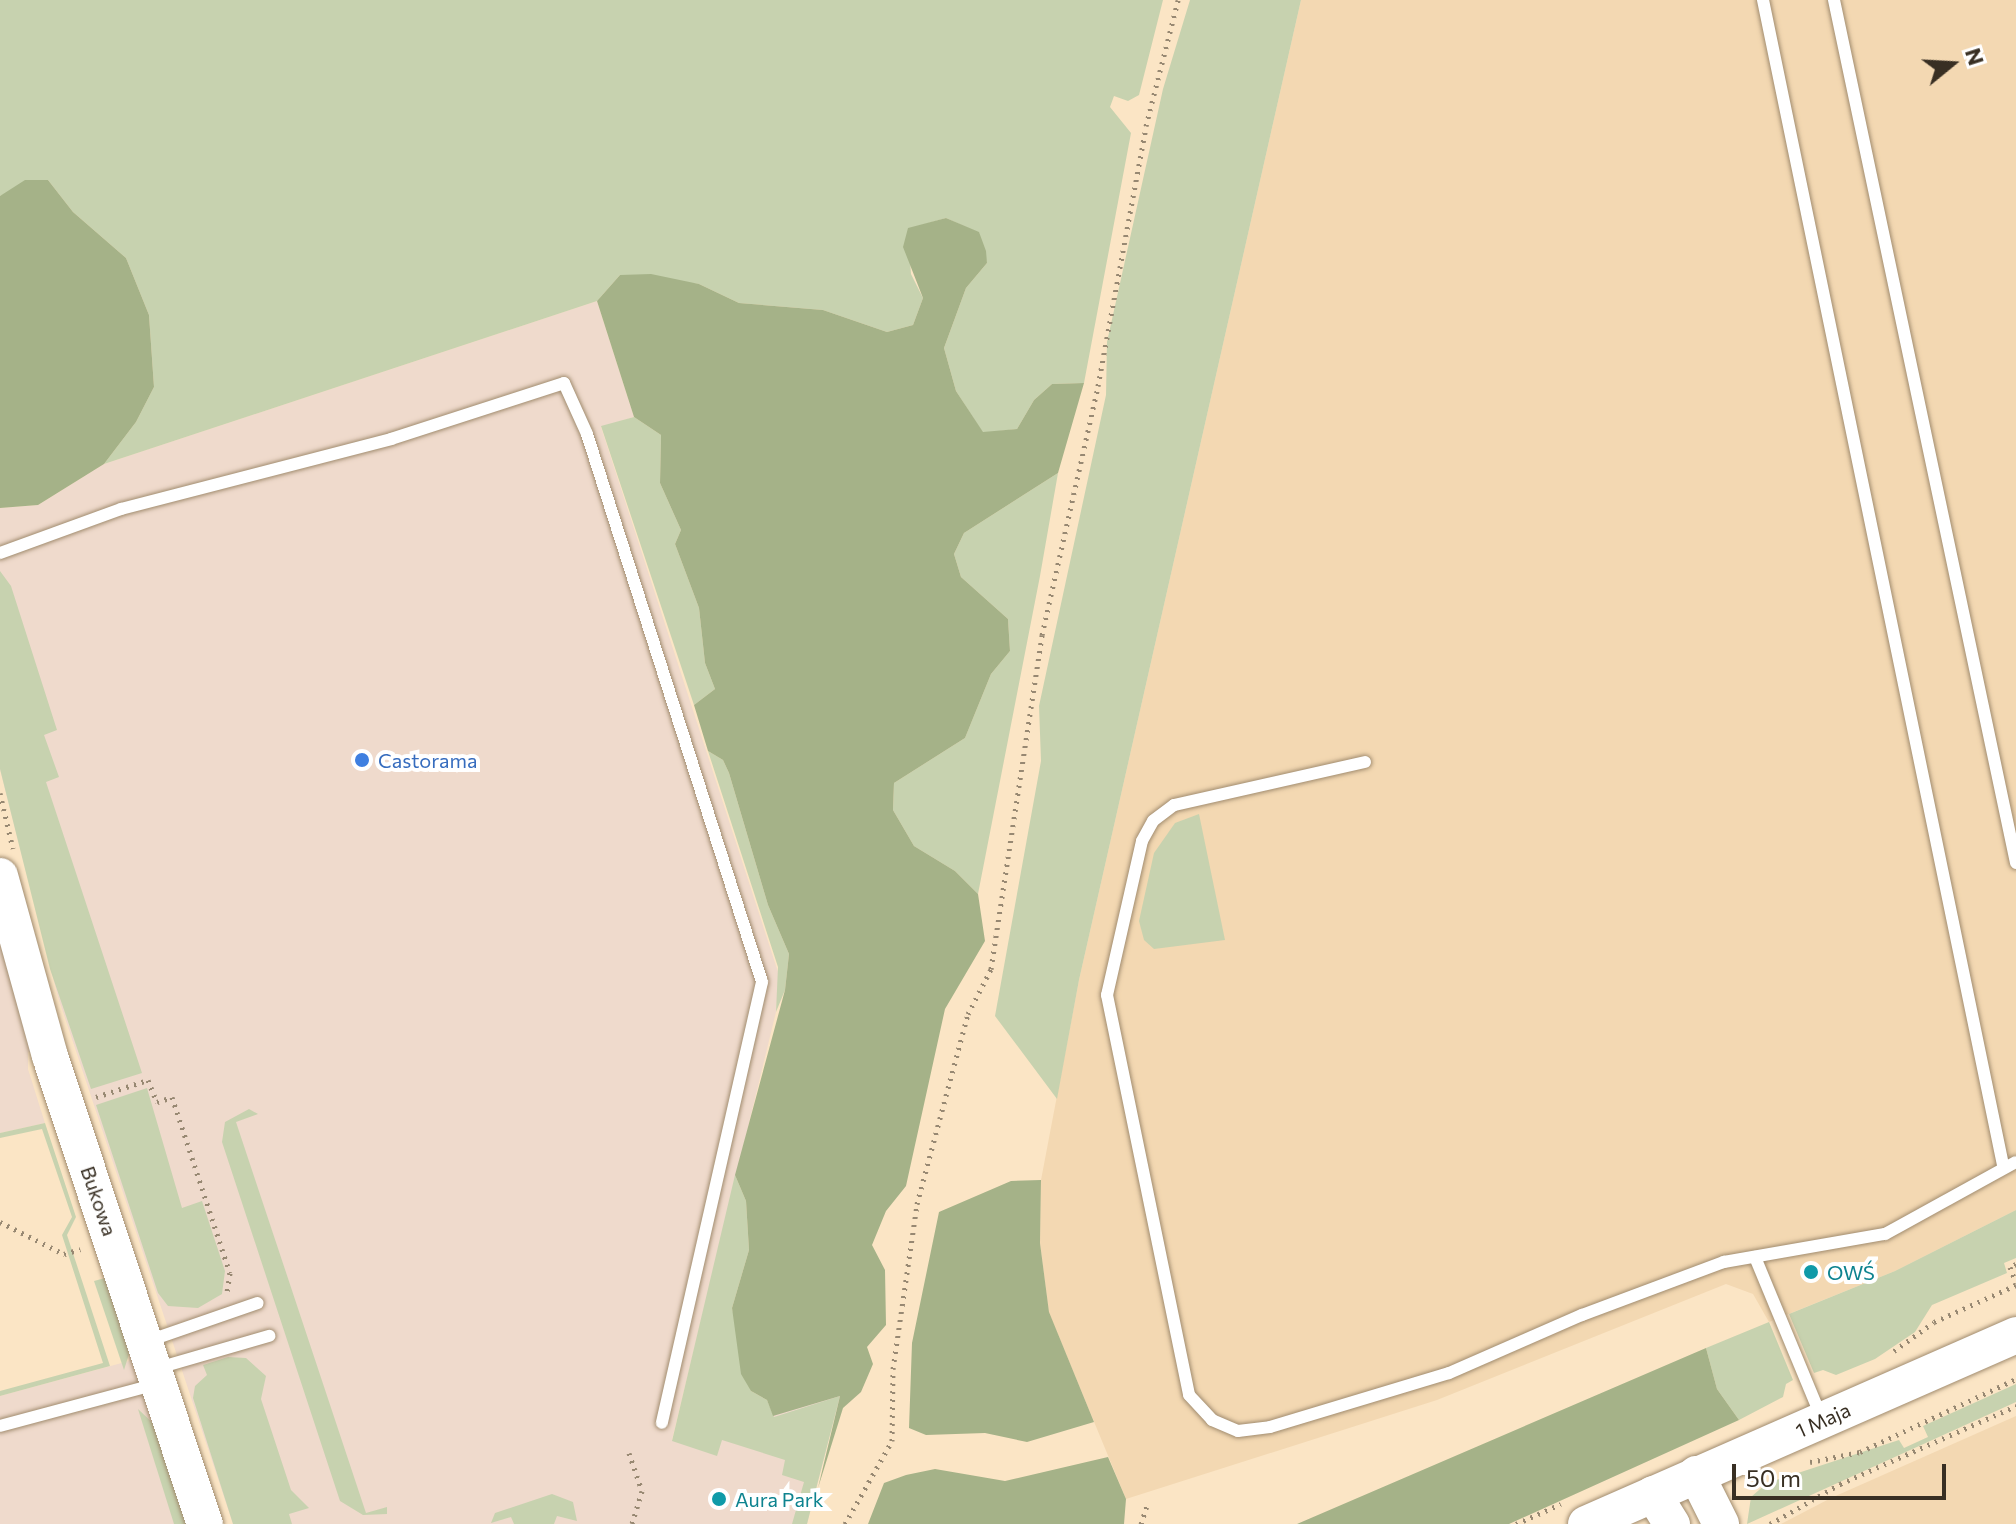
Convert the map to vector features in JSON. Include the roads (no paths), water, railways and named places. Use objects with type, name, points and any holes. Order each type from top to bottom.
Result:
[{"type":"street","name":"Bukowa","points":[[0,876],[50,1056],[205,1524]]},
{"type":"street","name":"1 Maja","points":[[1586,1524],[2016,1335]]},
{"type":"street","points":[[1696,1474],[1721,1524]]},
{"type":"street","points":[[1653,1494],[1672,1524]]},
{"type":"lane","points":[[1763,0],[2003,1165]]},
{"type":"lane","points":[[1834,0],[2016,863]]},
{"type":"lane","points":[[0,553],[121,509],[391,439],[564,383],[587,434],[761,966],[760,996],[662,1423]]},
{"type":"lane","points":[[1365,762],[1174,805],[1153,821],[1142,841],[1107,995],[1189,1395],[1212,1420],[1238,1431],[1270,1427],[1449,1373],[1582,1315],[1724,1262],[1885,1234],[2003,1165],[2016,1162]]},
{"type":"lane","points":[[1755,1257],[1823,1420]]},
{"type":"lane","points":[[153,1365],[258,1303]]},
{"type":"lane","points":[[0,1426],[153,1365],[269,1336]]},
{"type":"place","name":"Castorama","points":[[362,760]]},
{"type":"place","name":"OWŚ","points":[[1811,1272]]},
{"type":"place","name":"Aura Park","points":[[719,1499]]}]
